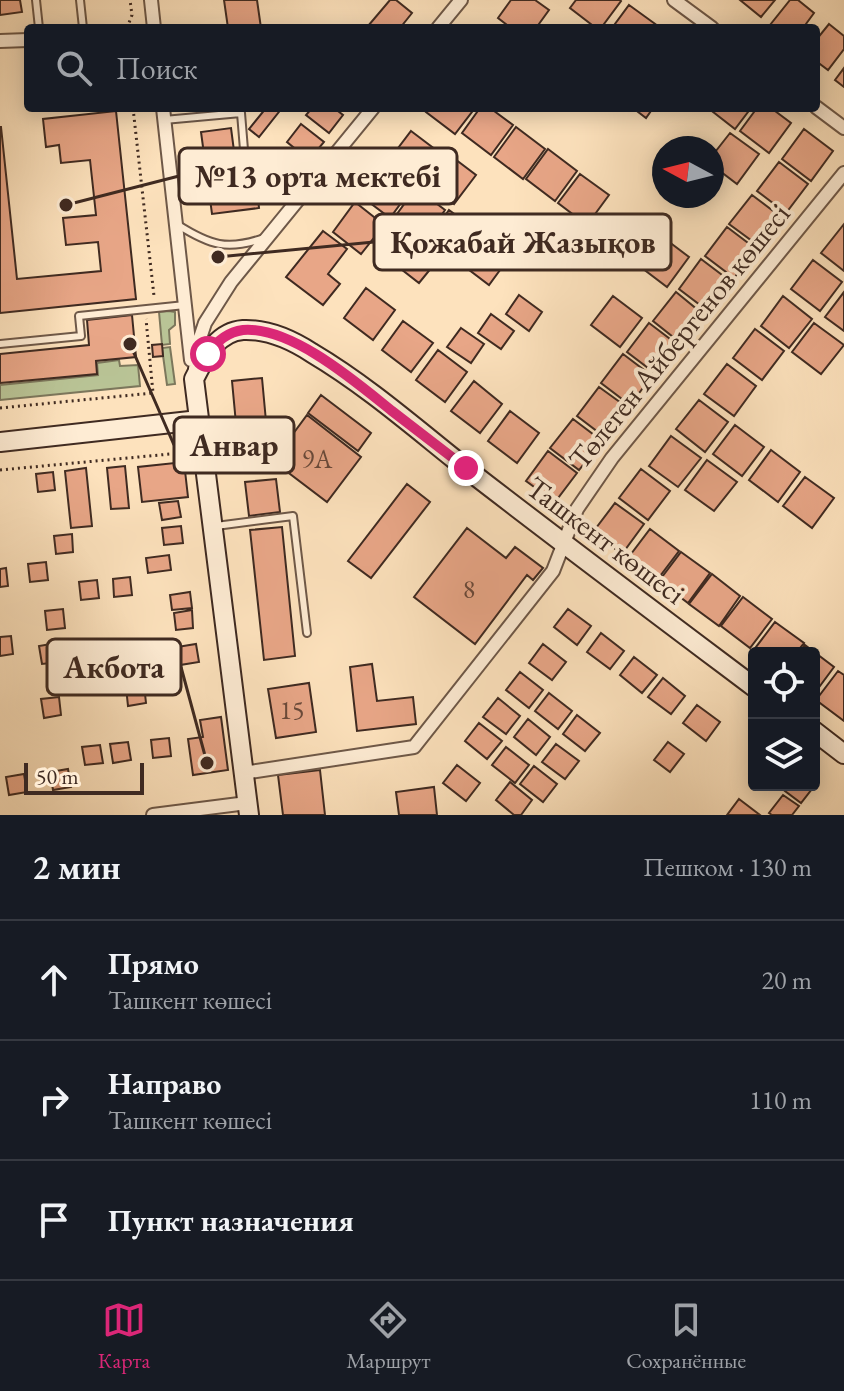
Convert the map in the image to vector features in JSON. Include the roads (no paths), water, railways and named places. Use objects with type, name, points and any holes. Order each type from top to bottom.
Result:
[{"type":"main road","name":"Ташкент көшесі","points":[[194,379],[213,346],[233,332],[261,332],[291,341],[347,376],[748,682]]},
{"type":"main road","points":[[194,379],[248,809]]},
{"type":"main road","points":[[0,442],[199,420]]},
{"type":"main road","points":[[820,736],[844,754]]},
{"type":"street","points":[[151,0],[154,24]]},
{"type":"street","points":[[441,24],[461,0]]},
{"type":"street","points":[[674,0],[707,24]]},
{"type":"street","points":[[0,41],[24,40]]},
{"type":"street","points":[[820,110],[844,128]]},
{"type":"street","points":[[194,379],[199,341],[205,323],[231,282],[370,112]]},
{"type":"street","points":[[163,114],[194,379]]},
{"type":"street","name":"Төлеген Айбергенов көшесі","points":[[243,773],[414,747],[553,571],[580,504],[612,458],[844,173]]},
{"type":"street","points":[[153,815],[248,809]]},
{"type":"lane","points":[[36,0],[39,24]]},
{"type":"lane","points":[[80,0],[83,24]]},
{"type":"lane","points":[[163,114],[241,113],[245,162]]},
{"type":"lane","points":[[176,224],[205,241],[220,245],[246,245],[268,237]]},
{"type":"lane","points":[[0,344],[81,336],[79,316],[185,305]]},
{"type":"lane","points":[[212,526],[293,516],[307,633]]},
{"type":"place","name":"№13 орта мектебі","points":[[66,205]]},
{"type":"place","name":"Қожабай Жазықов","points":[[218,257]]},
{"type":"place","name":"Анвар","points":[[130,344]]},
{"type":"place","name":"Акбота","points":[[207,763]]}]
